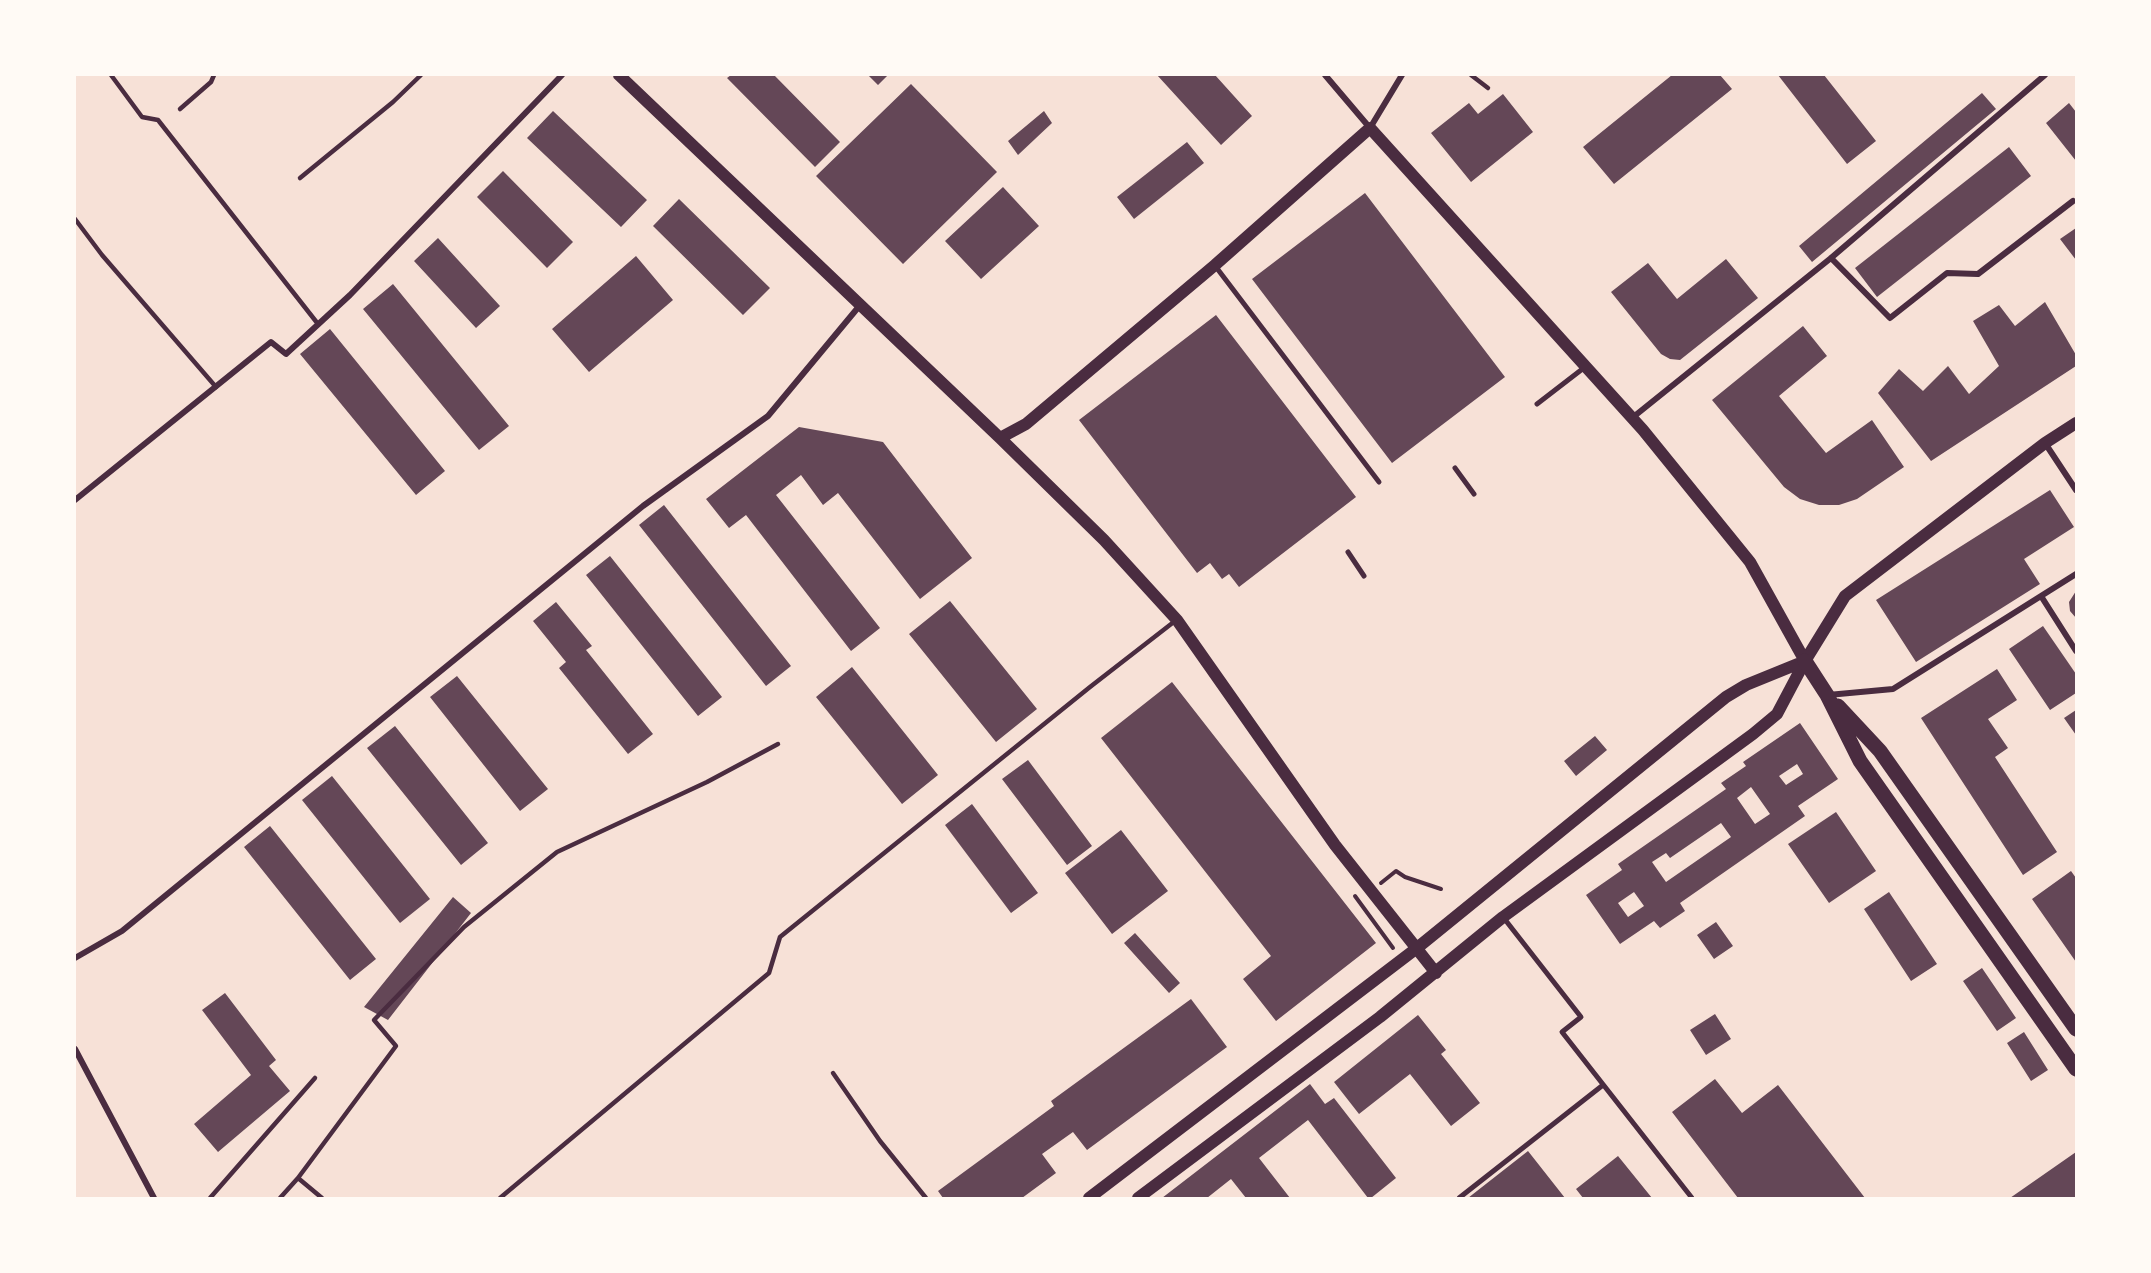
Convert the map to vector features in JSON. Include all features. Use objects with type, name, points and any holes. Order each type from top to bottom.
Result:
[{"type":"main road","points":[[619,75],[861,303],[1000,438],[1104,540],[1177,620],[1335,844],[1436,973]]},
{"type":"main road","points":[[1000,438],[1026,424],[1215,265],[1370,128],[1643,430],[1750,562],[1805,661],[1827,695],[1860,761],[2076,1070]]},
{"type":"main road","points":[[1138,1198],[1436,973],[1503,917],[1753,734],[1777,714],[1805,661],[1845,596],[2045,443],[2076,423]]},
{"type":"main road","points":[[1089,1198],[1417,948],[1726,697],[1746,685],[1805,661]]},
{"type":"main road","points":[[1827,695],[1880,751],[2076,1029]]},
{"type":"street","points":[[75,500],[271,342],[286,354],[350,295],[562,75]]},
{"type":"street","points":[[1325,75],[1370,128],[1402,75]]},
{"type":"street","points":[[1631,418],[1832,258],[2045,75]]},
{"type":"street","points":[[1832,258],[1890,318],[1947,273],[1978,274],[2073,201]]},
{"type":"street","points":[[1215,265],[1379,482]]},
{"type":"street","points":[[75,958],[122,931],[643,506],[768,416],[861,303]]},
{"type":"street","points":[[1537,404],[1585,367]]},
{"type":"street","points":[[2045,443],[2076,490]]},
{"type":"street","points":[[1455,468],[1474,494]]},
{"type":"street","points":[[1348,552],[1364,576]]},
{"type":"street","points":[[1827,695],[1893,689],[2076,574]]},
{"type":"street","points":[[2041,596],[2076,651]]},
{"type":"street","points":[[1503,917],[1581,1017],[1562,1032],[1692,1198]]},
{"type":"street","points":[[75,1049],[154,1198]]},
{"type":"street","points":[[1459,1198],[1603,1084]]},
{"type":"lane","points":[[111,75],[142,117],[158,120],[318,324]]},
{"type":"lane","points":[[180,108],[211,82],[214,75]]},
{"type":"lane","points":[[300,178],[393,102],[421,75]]},
{"type":"lane","points":[[1471,75],[1488,88]]},
{"type":"lane","points":[[75,219],[102,255],[216,387]]},
{"type":"lane","points":[[500,1198],[769,974],[780,936],[1089,687],[1177,620]]},
{"type":"lane","points":[[280,1198],[298,1178],[396,1046],[374,1020],[464,927],[557,852],[707,782],[778,744]]},
{"type":"lane","points":[[833,1073],[880,1141],[926,1198]]},
{"type":"lane","points":[[210,1198],[315,1078]]},
{"type":"lane","points":[[298,1178],[322,1198]]},
{"type":"path","points":[[1396,871],[1405,877],[1441,890]]},
{"type":"building","points":[[731,75],[774,75],[840,142],[815,167],[727,78]]},
{"type":"building","points":[[868,75],[888,75],[878,85]]},
{"type":"building","points":[[1157,75],[1215,75],[1252,116],[1221,145]]},
{"type":"building","points":[[1672,75],[1720,75],[1732,89],[1614,184],[1583,147]]},
{"type":"building","points":[[1778,75],[1824,75],[1876,141],[1847,164]]},
{"type":"building","points":[[911,84],[997,172],[903,264],[816,176]]},
{"type":"building","points":[[1982,93],[1996,109],[1812,262],[1799,246]]},
{"type":"building","points":[[1503,94],[1533,132],[1471,182],[1431,133],[1469,103],[1478,114]]},
{"type":"building","points":[[2069,103],[2076,112],[2076,161],[2046,123]]},
{"type":"building","points":[[553,111],[647,200],[621,227],[527,138]]},
{"type":"building","points":[[1044,111],[1052,123],[1018,155],[1008,141]]},
{"type":"building","points":[[1187,142],[1204,163],[1134,219],[1117,197]]},
{"type":"building","points":[[2009,147],[2031,176],[1877,297],[1855,268]]},
{"type":"building","points":[[503,171],[573,242],[547,268],[477,197]]},
{"type":"building","points":[[1003,187],[1039,226],[981,279],[945,241]]},
{"type":"building","points":[[1365,193],[1505,377],[1392,463],[1252,279]]},
{"type":"building","points":[[679,199],[770,288],[743,315],[653,226]]},
{"type":"building","points":[[2076,228],[2076,260],[2060,239]]},
{"type":"building","points":[[438,238],[500,306],[476,328],[414,261]]},
{"type":"building","points":[[636,256],[673,300],[589,372],[552,329]]},
{"type":"building","points":[[1726,259],[1758,298],[1680,360],[1670,359],[1661,354],[1611,292],[1648,263],[1677,299]]},
{"type":"building","points":[[393,284],[509,426],[479,450],[363,309]]},
{"type":"building","points":[[2045,302],[2076,355],[2076,366],[1931,461],[1878,393],[1899,369],[1923,391],[1948,366],[1969,394],[1999,366],[1973,321],[1999,305],[2015,326]]},
{"type":"building","points":[[1216,315],[1356,497],[1239,587],[1229,574],[1222,579],[1210,563],[1197,573],[1079,420]]},
{"type":"building","points":[[1803,326],[1827,356],[1779,396],[1826,453],[1872,420],[1904,467],[1857,499],[1839,505],[1819,505],[1800,499],[1784,487],[1712,400]]},
{"type":"building","points":[[330,329],[445,471],[416,495],[300,354]]},
{"type":"building","points":[[799,427],[883,442],[972,558],[920,599],[838,493],[823,505],[801,475],[776,495],[880,628],[851,651],[746,515],[729,528],[706,499]]},
{"type":"building","points":[[2050,490],[2074,527],[2024,559],[2040,584],[1916,662],[1876,600]]},
{"type":"building","points":[[664,505],[791,666],[766,686],[639,525]]},
{"type":"building","points":[[610,556],[722,697],[698,716],[586,575]]},
{"type":"building","points":[[2076,591],[2076,618],[2070,611],[2069,602]]},
{"type":"building","points":[[950,601],[1037,709],[996,742],[909,634]]},
{"type":"building","points":[[556,602],[592,646],[586,650],[653,734],[628,754],[559,668],[566,662],[533,621]]},
{"type":"building","points":[[2043,626],[2076,674],[2076,693],[2050,710],[2009,649]]},
{"type":"building","points":[[852,667],[938,775],[902,804],[816,697]]},
{"type":"building","points":[[1997,669],[2017,700],[1988,719],[2008,748],[1995,757],[2057,852],[2023,875],[1921,718]]},
{"type":"building","points":[[457,676],[548,789],[520,811],[430,697]]},
{"type":"building","points":[[1172,682],[1376,943],[1276,1021],[1243,979],[1271,956],[1101,738]]},
{"type":"building","points":[[2076,710],[2076,735],[2064,718]]},
{"type":"building","points":[[1800,723],[1838,779],[1798,806],[1805,816],[1680,903],[1685,911],[1660,928],[1654,921],[1620,944],[1586,895],[1622,870],[1618,864],[1726,789],[1721,783],[1746,766],[1743,762]],"holes":[[[1797,764],[1803,774],[1786,785],[1779,776]],[[1751,787],[1770,814],[1755,824],[1737,798]],[[1721,823],[1731,837],[1666,882],[1652,862],[1666,853],[1670,858]],[[1634,892],[1644,906],[1628,917],[1618,903]]]},
{"type":"building","points":[[395,726],[488,843],[461,865],[367,748]]},
{"type":"building","points":[[1595,736],[1607,750],[1576,776],[1564,761]]},
{"type":"building","points":[[1028,760],[1092,846],[1067,865],[1002,779]]},
{"type":"building","points":[[332,776],[430,899],[400,923],[302,800]]},
{"type":"building","points":[[972,804],[1038,893],[1011,913],[945,825]]},
{"type":"building","points":[[1836,812],[1876,871],[1829,903],[1788,844]]},
{"type":"building","points":[[270,826],[376,959],[350,980],[244,847]]},
{"type":"building","points":[[1121,830],[1168,891],[1112,934],[1065,873]]},
{"type":"building","points":[[2071,871],[2076,878],[2076,962],[2032,899]]},
{"type":"building","points":[[1889,892],[1937,964],[1911,981],[1864,909]]},
{"type":"building","points":[[453,897],[471,913],[388,1020],[364,1007]]},
{"type":"building","points":[[1716,922],[1733,946],[1714,959],[1697,935]]},
{"type":"building","points":[[1135,933],[1180,983],[1169,993],[1124,943]]},
{"type":"building","points":[[1982,968],[2016,1018],[1997,1031],[1963,981]]},
{"type":"building","points":[[225,993],[276,1060],[269,1066],[290,1091],[218,1152],[194,1124],[251,1075],[202,1010]]},
{"type":"building","points":[[1191,999],[1227,1047],[1087,1150],[1073,1132],[1042,1154],[1056,1173],[1022,1198],[943,1198],[938,1191],[1054,1106],[1051,1101]]},
{"type":"building","points":[[1715,1014],[1731,1039],[1706,1055],[1690,1030]]},
{"type":"building","points":[[1418,1015],[1446,1050],[1441,1054],[1480,1103],[1451,1126],[1410,1074],[1359,1114],[1334,1082]]},
{"type":"building","points":[[2024,1032],[2048,1070],[2031,1081],[2007,1043]]},
{"type":"building","points":[[1715,1079],[1742,1113],[1778,1085],[1865,1198],[1738,1198],[1672,1112]]},
{"type":"building","points":[[1310,1084],[1325,1104],[1334,1098],[1396,1178],[1371,1198],[1368,1198],[1308,1120],[1259,1158],[1290,1198],[1246,1198],[1231,1179],[1207,1198],[1162,1198]]},
{"type":"building","points":[[1528,1151],[1565,1198],[1468,1198]]},
{"type":"building","points":[[2076,1152],[2076,1198],[2010,1198]]},
{"type":"building","points":[[1618,1156],[1652,1198],[1583,1198],[1576,1189]]}]
